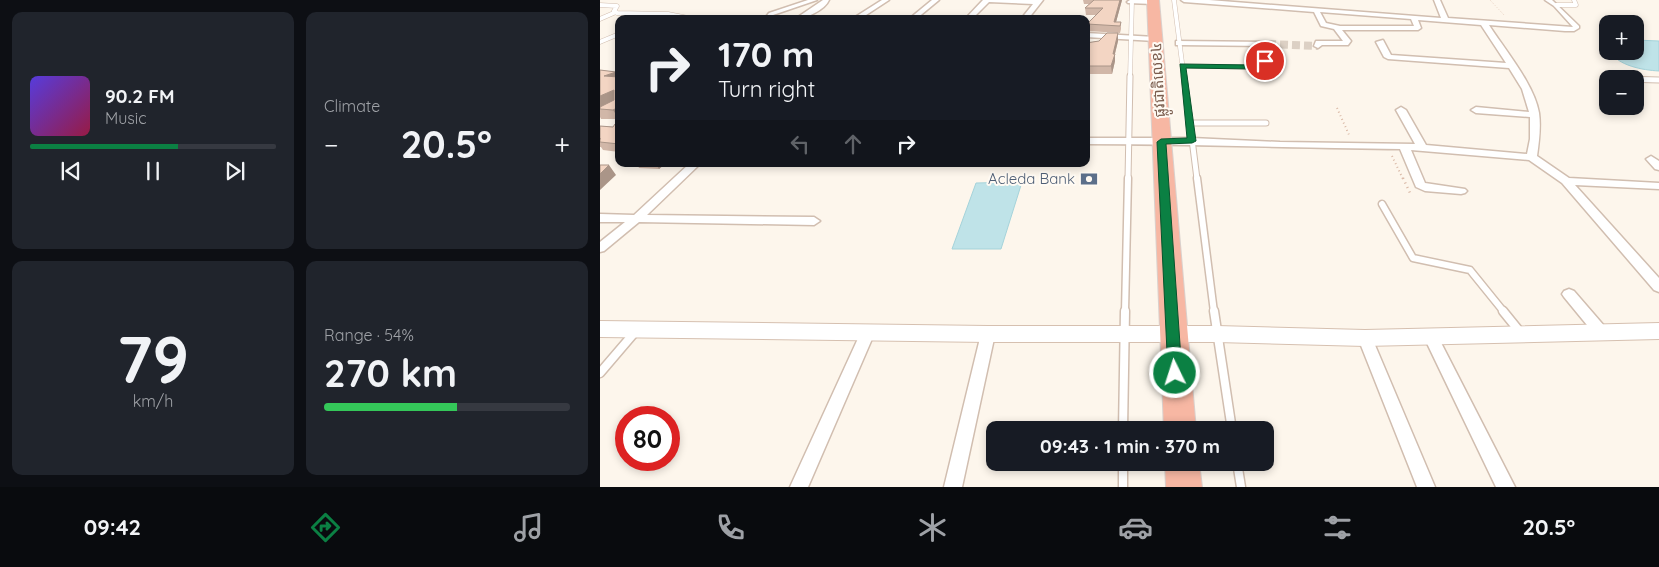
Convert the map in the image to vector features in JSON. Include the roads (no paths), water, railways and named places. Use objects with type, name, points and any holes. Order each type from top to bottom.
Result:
[{"type":"highway","name":"ផ្លូវជាតិលេខ៤","points":[[1146,1],[1155,39],[1172,335],[1179,421]]},
{"type":"highway","points":[[1183,471],[1184,487]]},
{"type":"main road","points":[[600,329],[988,334],[1217,334],[1365,338],[1659,331]]},
{"type":"street","points":[[770,15],[814,0]]},
{"type":"street","points":[[805,15],[825,3],[826,0]]},
{"type":"street","points":[[862,15],[886,0]]},
{"type":"street","points":[[917,15],[936,0]]},
{"type":"street","points":[[972,15],[989,0],[1039,1]]},
{"type":"street","points":[[1184,0],[1565,29],[1578,27],[1556,4],[1548,0]]},
{"type":"street","points":[[1437,0],[1445,19]]},
{"type":"street","points":[[1027,15],[1039,1]]},
{"type":"street","points":[[1316,10],[1323,25],[1340,28],[1418,28],[1413,17]]},
{"type":"street","points":[[1483,22],[1526,89],[1534,115],[1532,157]]},
{"type":"street","points":[[1318,46],[1319,43],[1345,43],[1347,41],[1337,29],[1340,28]]},
{"type":"street","points":[[1090,36],[1155,39]]},
{"type":"street","points":[[1380,42],[1388,57],[1510,66]]},
{"type":"street","points":[[1179,43],[1268,44]]},
{"type":"street","points":[[1401,110],[1422,147]]},
{"type":"street","points":[[1476,110],[1534,115]]},
{"type":"street","points":[[1090,141],[1192,141],[1280,145],[1404,146],[1532,157],[1566,181],[1659,287]]},
{"type":"street","points":[[1404,146],[1420,185],[1425,188],[1461,191]]},
{"type":"street","points":[[1651,159],[1659,167]]},
{"type":"street","points":[[600,248],[636,219],[692,167]]},
{"type":"street","points":[[1566,181],[1659,186]]},
{"type":"street","points":[[600,218],[814,221]]},
{"type":"street","points":[[1569,294],[1600,332]]},
{"type":"street","points":[[799,487],[868,332]]},
{"type":"street","points":[[953,487],[988,334]]},
{"type":"street","points":[[1431,337],[1506,487]]},
{"type":"street","points":[[1365,338],[1426,487]]},
{"type":"lane","points":[[1556,4],[1576,5],[1574,0]]},
{"type":"lane","points":[[1123,421],[1131,37],[1146,1],[1179,43],[1217,334],[1231,421]]},
{"type":"lane","points":[[600,5],[617,6],[614,11],[616,12]]},
{"type":"lane","points":[[600,19],[616,12],[673,15]]},
{"type":"lane","points":[[600,42],[615,36]]},
{"type":"lane","points":[[1182,66],[1253,67],[1263,64],[1265,61]]},
{"type":"lane","points":[[1644,80],[1659,80]]},
{"type":"lane","points":[[1190,123],[1266,123]]},
{"type":"lane","points":[[1382,204],[1413,258],[1470,270],[1522,334]]},
{"type":"lane","points":[[600,373],[637,329]]},
{"type":"lane","points":[[1123,471],[1123,487]]},
{"type":"lane","points":[[1238,471],[1241,487]]},
{"type":"water","points":[[1644,40],[1659,41],[1659,71],[1645,70],[1625,64],[1619,60],[1644,60]]},
{"type":"water","points":[[1022,182],[1001,249],[952,249],[976,183]]},
{"type":"tunnel","points":[[1268,44],[1318,46]]},
{"type":"place","name":"Acleda Bank","points":[[1089,179]]}]
